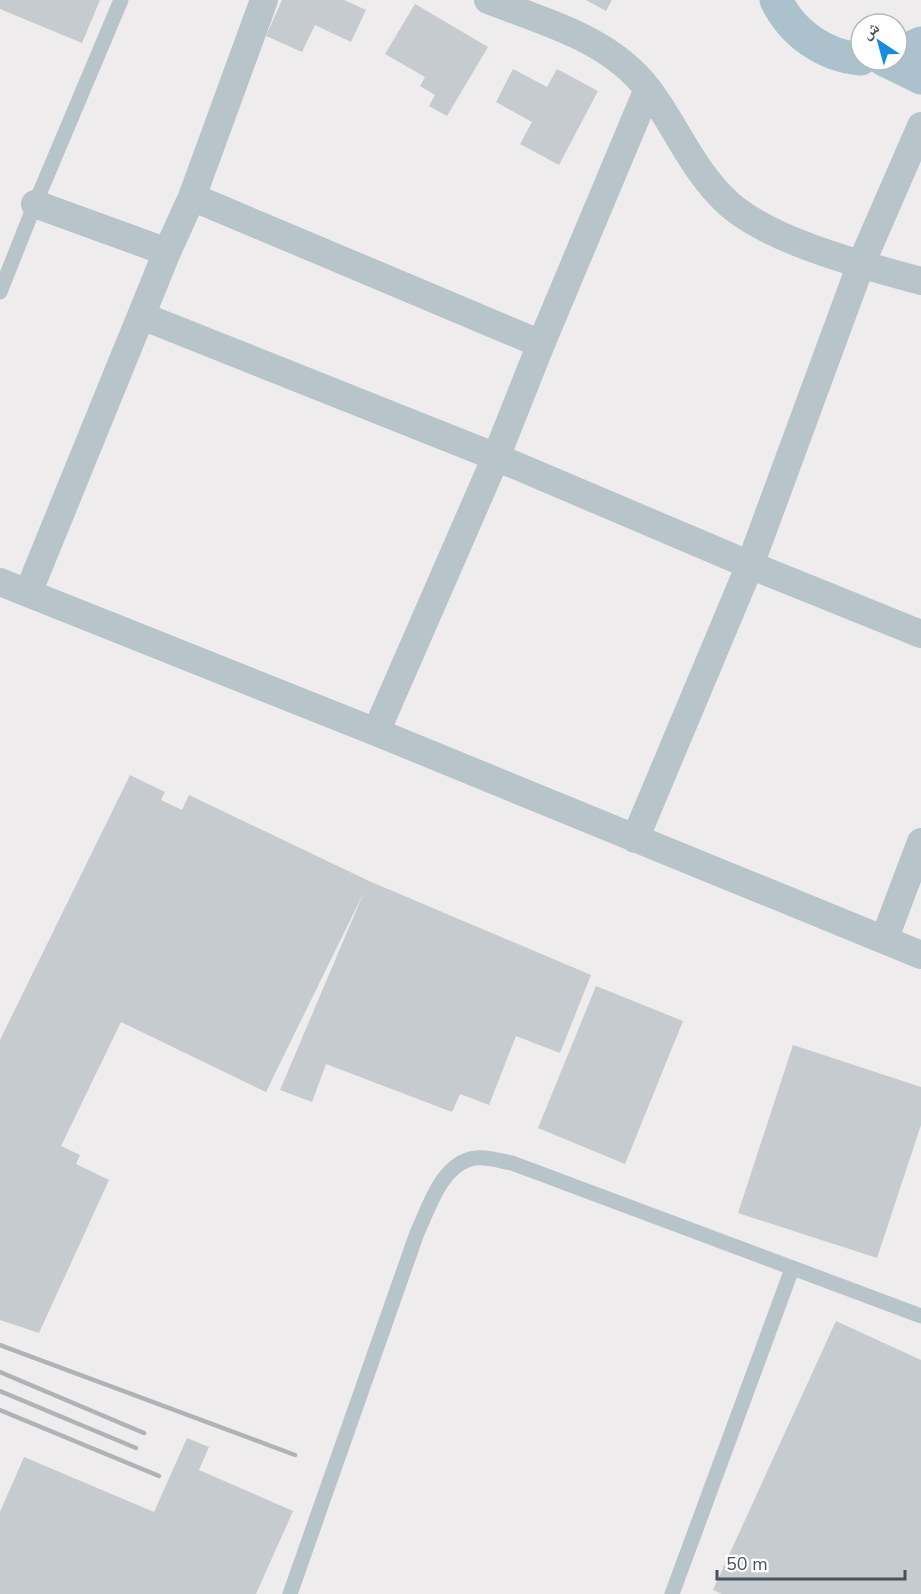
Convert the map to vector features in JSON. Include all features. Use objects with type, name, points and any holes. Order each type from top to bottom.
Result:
[{"type":"main road","points":[[776,0],[790,24],[809,41],[831,52],[849,56]]},
{"type":"street","points":[[28,593],[192,196],[264,0]]},
{"type":"street","points":[[488,0],[587,39],[627,65],[648,89],[707,179],[728,203],[755,224],[861,264],[921,281]]},
{"type":"street","points":[[376,732],[496,457],[648,89]]},
{"type":"street","points":[[635,839],[750,565],[861,264],[921,126]]},
{"type":"street","points":[[192,196],[541,344]]},
{"type":"street","points":[[35,204],[167,252]]},
{"type":"street","points":[[142,316],[496,457],[750,565],[921,634]]},
{"type":"street","points":[[0,582],[376,732],[921,955]]},
{"type":"street","points":[[884,940],[921,842]]},
{"type":"lane","points":[[0,292],[121,0]]},
{"type":"lane","points":[[290,1594],[417,1233],[435,1195],[446,1178],[458,1166],[471,1159],[484,1158],[512,1163],[921,1316]]},
{"type":"lane","points":[[672,1594],[792,1269]]},
{"type":"building","points":[[0,0],[100,0],[82,43],[0,9]]},
{"type":"building","points":[[282,0],[344,0],[366,10],[351,42],[315,25],[302,52],[266,36]]},
{"type":"building","points":[[586,0],[612,0],[606,11]]},
{"type":"building","points":[[415,4],[488,47],[447,116],[429,106],[435,95],[420,86],[425,77],[385,54]]},
{"type":"building","points":[[513,69],[547,87],[557,69],[598,91],[559,165],[520,144],[532,122],[496,102]]},
{"type":"building","points":[[130,775],[165,792],[161,800],[182,810],[189,795],[369,881],[591,975],[560,1053],[516,1036],[489,1105],[460,1094],[452,1112],[326,1064],[312,1102],[280,1090],[364,892],[266,1092],[121,1022],[61,1146],[80,1155],[76,1164],[109,1180],[39,1333],[0,1320],[0,1040]]},
{"type":"building","points":[[596,986],[683,1021],[625,1164],[538,1128]]},
{"type":"building","points":[[793,1045],[921,1087],[921,1125],[877,1258],[738,1213]]},
{"type":"building","points":[[836,1321],[921,1360],[921,1594],[722,1594],[713,1590]]},
{"type":"building","points":[[187,1438],[209,1447],[199,1470],[293,1511],[256,1594],[0,1594],[0,1512],[24,1457],[154,1512]]},
{"type":"railway","points":[[0,1345],[295,1455]]},
{"type":"railway","points":[[0,1372],[144,1433]]},
{"type":"railway","points":[[0,1391],[136,1448]]},
{"type":"railway","points":[[0,1410],[159,1476]]}]
